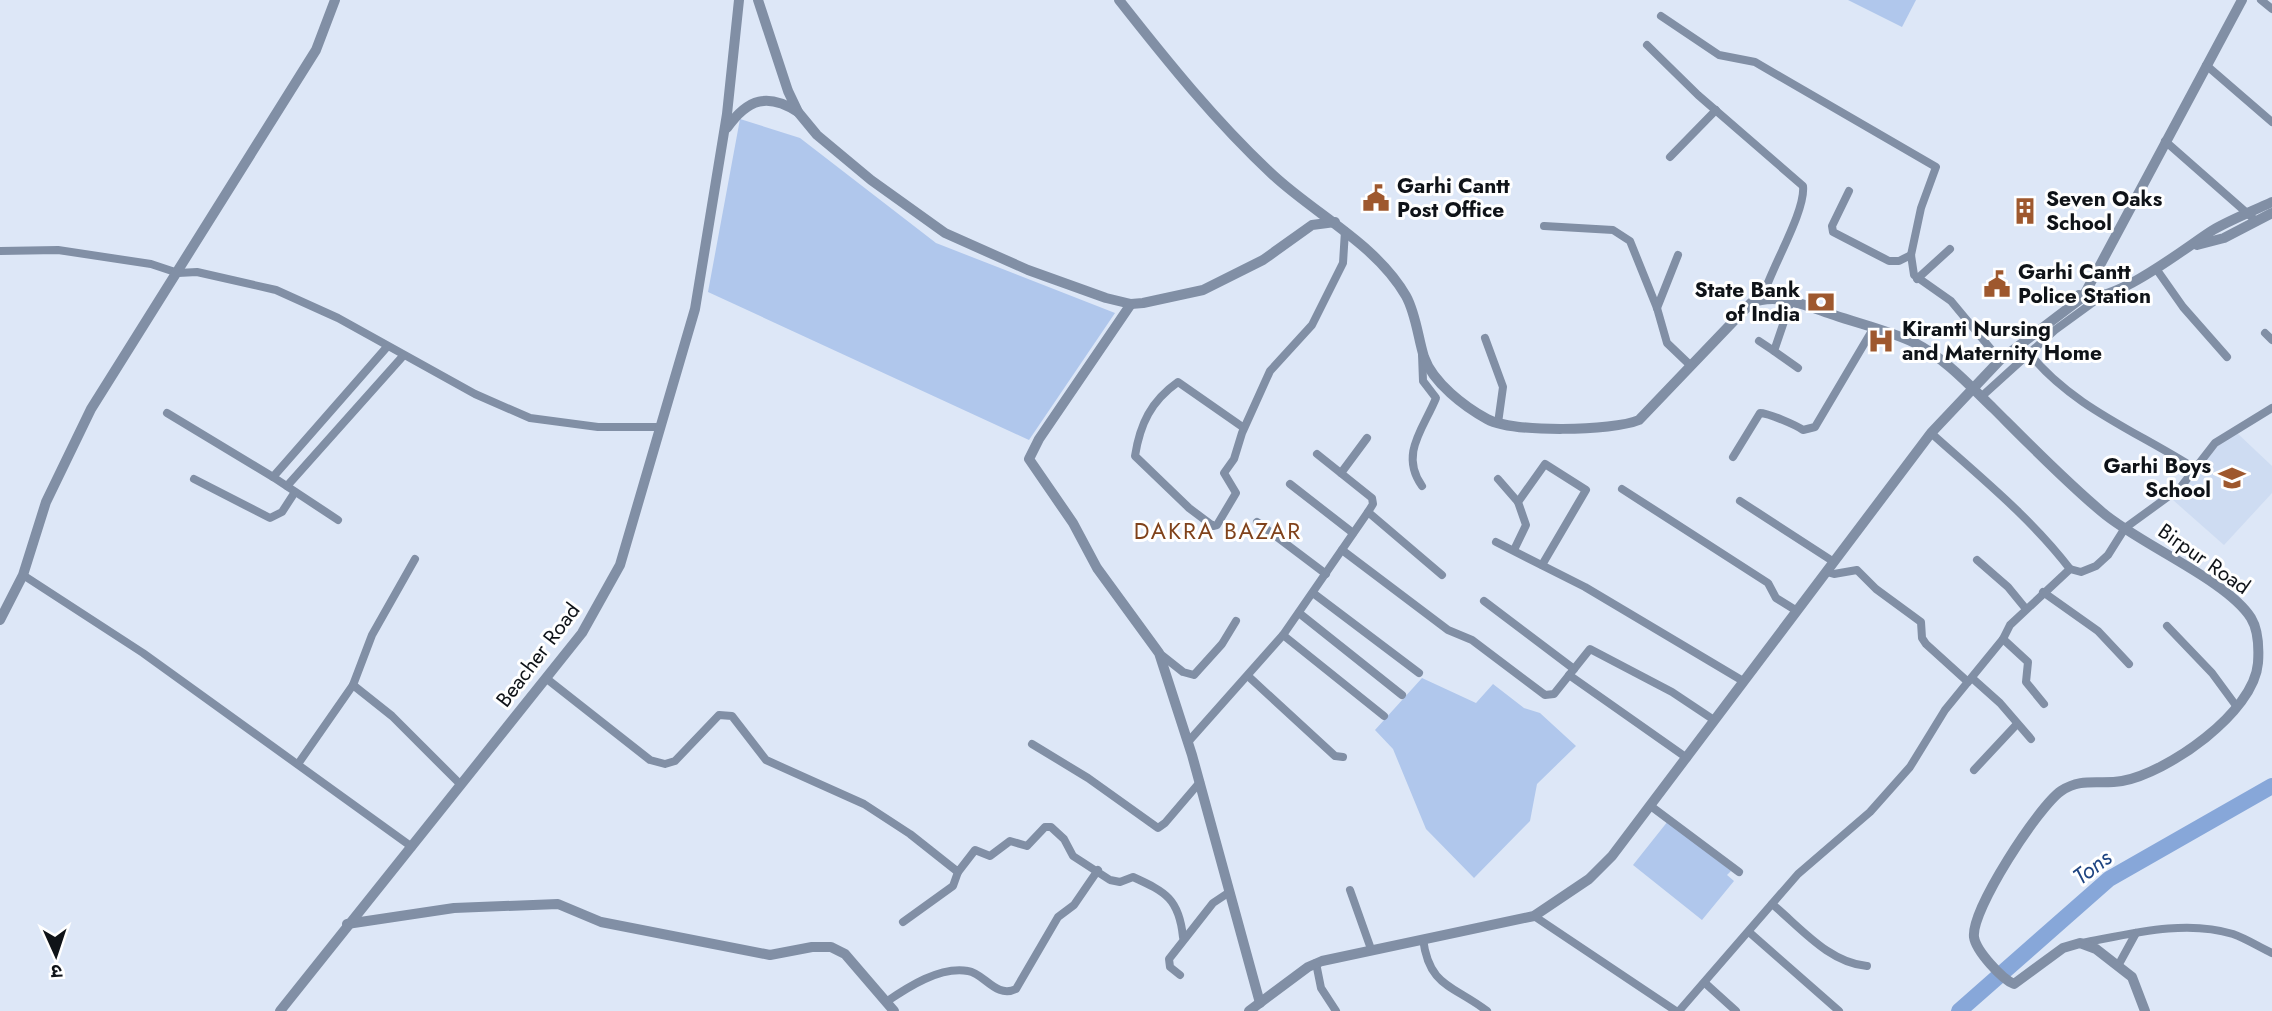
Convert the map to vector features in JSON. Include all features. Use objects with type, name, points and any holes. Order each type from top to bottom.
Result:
[{"type":"street","points":[[0,620],[23,575],[46,502],[91,409],[316,50],[335,0]]},
{"type":"street","name":"Beacher Road","points":[[280,1011],[347,924],[582,634],[620,565],[695,309],[724,133],[739,0]]},
{"type":"street","points":[[758,0],[788,91],[799,112],[817,135],[871,180],[945,233],[1028,270],[1131,304],[1203,290],[1263,260],[1312,225],[1335,222]]},
{"type":"street","points":[[1119,0],[1181,79],[1233,135],[1275,177],[1345,231],[1391,274],[1408,298],[1422,351],[1423,381],[1436,398],[1412,450],[1413,467],[1422,486]]},
{"type":"street","points":[[2078,298],[2234,0]]},
{"type":"street","points":[[1249,1011],[1316,963],[1534,916],[1589,879],[1652,807],[1743,681],[1931,433],[2000,360],[2078,298],[2242,0]]},
{"type":"street","points":[[2261,0],[2272,9]]},
{"type":"street","points":[[1661,16],[1719,55],[1755,62],[1937,167],[1921,208],[1911,255],[1917,279],[1951,301],[2000,360]]},
{"type":"street","points":[[1422,351],[1442,385],[1498,424],[1574,428],[1631,423],[1639,419],[1740,312],[1762,299],[1768,277],[1796,218],[1804,188],[1647,45]]},
{"type":"street","points":[[2206,65],[2272,122]]},
{"type":"street","points":[[724,133],[736,115],[768,100],[779,100],[799,112]]},
{"type":"street","points":[[1670,157],[1716,110]]},
{"type":"street","points":[[2165,141],[2252,217]]},
{"type":"street","points":[[1849,191],[1832,226],[1833,232],[1889,261],[1899,261],[1911,255]]},
{"type":"street","points":[[2252,217],[2272,202]]},
{"type":"street","points":[[1982,397],[2029,353],[2101,296],[2157,270],[2216,229],[2272,213]]},
{"type":"street","points":[[1544,226],[1586,226],[1623,234],[1639,258],[1667,343],[1690,365]]},
{"type":"street","points":[[1244,428],[1178,382],[1160,395],[1147,413],[1135,456],[1189,508],[1216,526],[1236,493],[1224,473],[1234,459],[1244,428],[1270,371],[1312,325],[1343,263],[1345,231]]},
{"type":"street","points":[[1917,279],[1950,249]]},
{"type":"street","points":[[0,251],[58,250],[151,264],[178,273],[197,272],[276,290],[338,318],[386,348],[475,394],[530,418],[598,427],[660,427]]},
{"type":"street","points":[[1657,308],[1678,255]]},
{"type":"street","points":[[2157,270],[2183,307],[2227,357]]},
{"type":"street","points":[[2078,298],[2101,296]]},
{"type":"street","name":"Birpur Road","points":[[1762,299],[1791,302],[1915,343],[1946,364],[2103,513],[2222,591],[2246,612],[2258,641],[2258,667],[2246,695],[2237,707]]},
{"type":"street","points":[[1773,351],[1791,302]]},
{"type":"street","points":[[1131,304],[1039,439],[1030,459],[1073,523],[1097,568],[1159,653],[1183,672],[1194,675],[1222,644],[1236,621]]},
{"type":"street","points":[[1732,457],[1760,413],[1780,422],[1790,421],[1803,430],[1815,427],[1873,329]]},
{"type":"street","points":[[2264,333],[2272,340]]},
{"type":"street","points":[[1485,338],[1503,387],[1498,424]]},
{"type":"street","points":[[1759,341],[1798,368]]},
{"type":"street","points":[[273,477],[386,348]]},
{"type":"street","points":[[2029,353],[2042,369],[2075,397],[2194,468]]},
{"type":"street","points":[[287,486],[402,356]]},
{"type":"street","points":[[1931,433],[2016,510],[2052,546],[2070,569],[2081,572],[2096,566],[2108,555],[2125,528],[2180,488],[2215,443],[2272,408]]},
{"type":"street","points":[[167,414],[273,477],[338,520]]},
{"type":"street","points":[[1341,473],[1367,439]]},
{"type":"street","points":[[1188,742],[1283,635],[1373,503],[1372,498],[1317,454]]},
{"type":"street","points":[[1518,502],[1545,464],[1586,490],[1542,565]]},
{"type":"street","points":[[194,479],[270,518],[282,512],[295,492]]},
{"type":"street","points":[[1498,479],[1518,502],[1526,525],[1514,550]]},
{"type":"street","points":[[1290,484],[1353,534]]},
{"type":"street","points":[[1622,489],[1768,583],[1776,598],[1797,611]]},
{"type":"street","points":[[1740,501],[1834,562]]},
{"type":"street","points":[[1368,512],[1442,575]]},
{"type":"street","points":[[1257,522],[1326,574]]},
{"type":"street","points":[[1496,541],[1743,681]]},
{"type":"street","points":[[1342,550],[1448,630],[1472,640],[1541,693],[1554,694],[1586,653],[1595,650],[1672,692],[1714,720]]},
{"type":"street","points":[[298,764],[353,685],[372,635],[415,559]]},
{"type":"street","points":[[1977,560],[2008,587],[2026,609]]},
{"type":"street","points":[[1534,916],[1673,1010],[1704,983],[1810,862],[1870,812],[1910,767],[1945,710],[2003,639],[2010,625],[2070,569]]},
{"type":"street","points":[[1827,572],[1834,574],[1857,570],[1875,589],[1912,612],[1921,622],[1922,638],[1926,644],[2000,703],[2031,739]]},
{"type":"street","points":[[23,575],[143,653],[412,847]]},
{"type":"street","points":[[2043,592],[2098,631],[2130,664]]},
{"type":"street","points":[[1314,593],[1419,673]]},
{"type":"street","points":[[1484,601],[1572,672],[1687,758]]},
{"type":"street","points":[[1299,614],[1402,695]]},
{"type":"street","points":[[2167,626],[2212,673],[2237,707],[2222,725],[2143,775],[2119,782],[2078,782],[2058,793],[2013,850],[1988,895],[1975,929],[1976,944],[2008,981],[2019,983],[2063,948],[2136,933],[2205,929],[2232,934],[2272,953]]},
{"type":"street","points":[[1283,635],[1384,716]]},
{"type":"street","points":[[2003,639],[2028,662],[2026,682],[2044,704]]},
{"type":"street","points":[[1159,653],[1200,782],[1260,1003]]},
{"type":"street","points":[[1248,676],[1335,756],[1343,757]]},
{"type":"street","points":[[547,679],[650,760],[664,764],[675,761],[719,715],[732,716],[766,760],[864,804],[910,834],[958,872]]},
{"type":"street","points":[[353,685],[392,716],[460,784]]},
{"type":"street","points":[[1974,770],[2017,724]]},
{"type":"street","points":[[1032,744],[1088,778],[1158,828],[1200,782]]},
{"type":"street","points":[[1652,807],[1739,872]]},
{"type":"street","points":[[903,922],[953,886],[958,872],[975,850],[990,856],[1010,841],[1027,846],[1049,827],[1063,839],[1073,856],[1115,882],[1133,877],[1166,894],[1180,913],[1184,937]]},
{"type":"street","points":[[886,1002],[938,975],[964,970],[972,971],[988,985],[1012,991],[1031,968],[1058,917],[1077,900],[1098,870]]},
{"type":"street","points":[[1350,890],[1371,949]]},
{"type":"street","points":[[1180,975],[1168,962],[1184,937],[1213,903],[1228,893]]},
{"type":"street","points":[[347,924],[454,908],[558,904],[601,922],[771,956],[812,947],[831,947],[845,954],[894,1011]]},
{"type":"street","points":[[1772,904],[1809,937],[1842,960],[1867,966]]},
{"type":"street","points":[[1749,932],[1839,1011]]},
{"type":"street","points":[[2119,964],[2136,933]]},
{"type":"street","points":[[1423,939],[1433,972],[1487,1011]]},
{"type":"street","points":[[2080,943],[2096,949],[2119,964],[2138,988],[2145,1011]]},
{"type":"street","points":[[1316,963],[1321,988],[1336,1011]]},
{"type":"street","points":[[1704,983],[1736,1011]]},
{"type":"shaded area","points":[[1848,0],[1916,0],[1902,27]]},
{"type":"shaded area","points":[[740,119],[800,138],[936,243],[1115,313],[1029,440],[708,292]]},
{"type":"shaded area","name":"Garhi Boys School","points":[[2237,433],[2272,466],[2272,493],[2224,545],[2173,500],[2219,445]]},
{"type":"shaded area","points":[[1422,678],[1476,703],[1493,684],[1524,708],[1540,713],[1576,746],[1537,784],[1530,821],[1474,878],[1426,829],[1393,749],[1375,730]]},
{"type":"shaded area","points":[[1668,821],[1731,871],[1727,875],[1734,881],[1702,920],[1633,865]]},
{"type":"waterway","name":"Tons","points":[[1959,1011],[2109,879],[2272,786]]},
{"type":"place","name":"Garhi Cantt Post Office","points":[[1376,198]]},
{"type":"place","name":"Seven Oaks School","points":[[2025,211]]},
{"type":"place","name":"Garhi Cantt Police Station","points":[[1997,284]]},
{"type":"place","name":"State Bank of India","points":[[1821,302]]},
{"type":"place","name":"Kiranti Nursing and Maternity Home","points":[[1881,341]]},
{"type":"place","name":"Garhi Boys School","points":[[2232,478]]},
{"type":"district","name":"DAKRA BAZAR","points":[[1218,531]]}]
